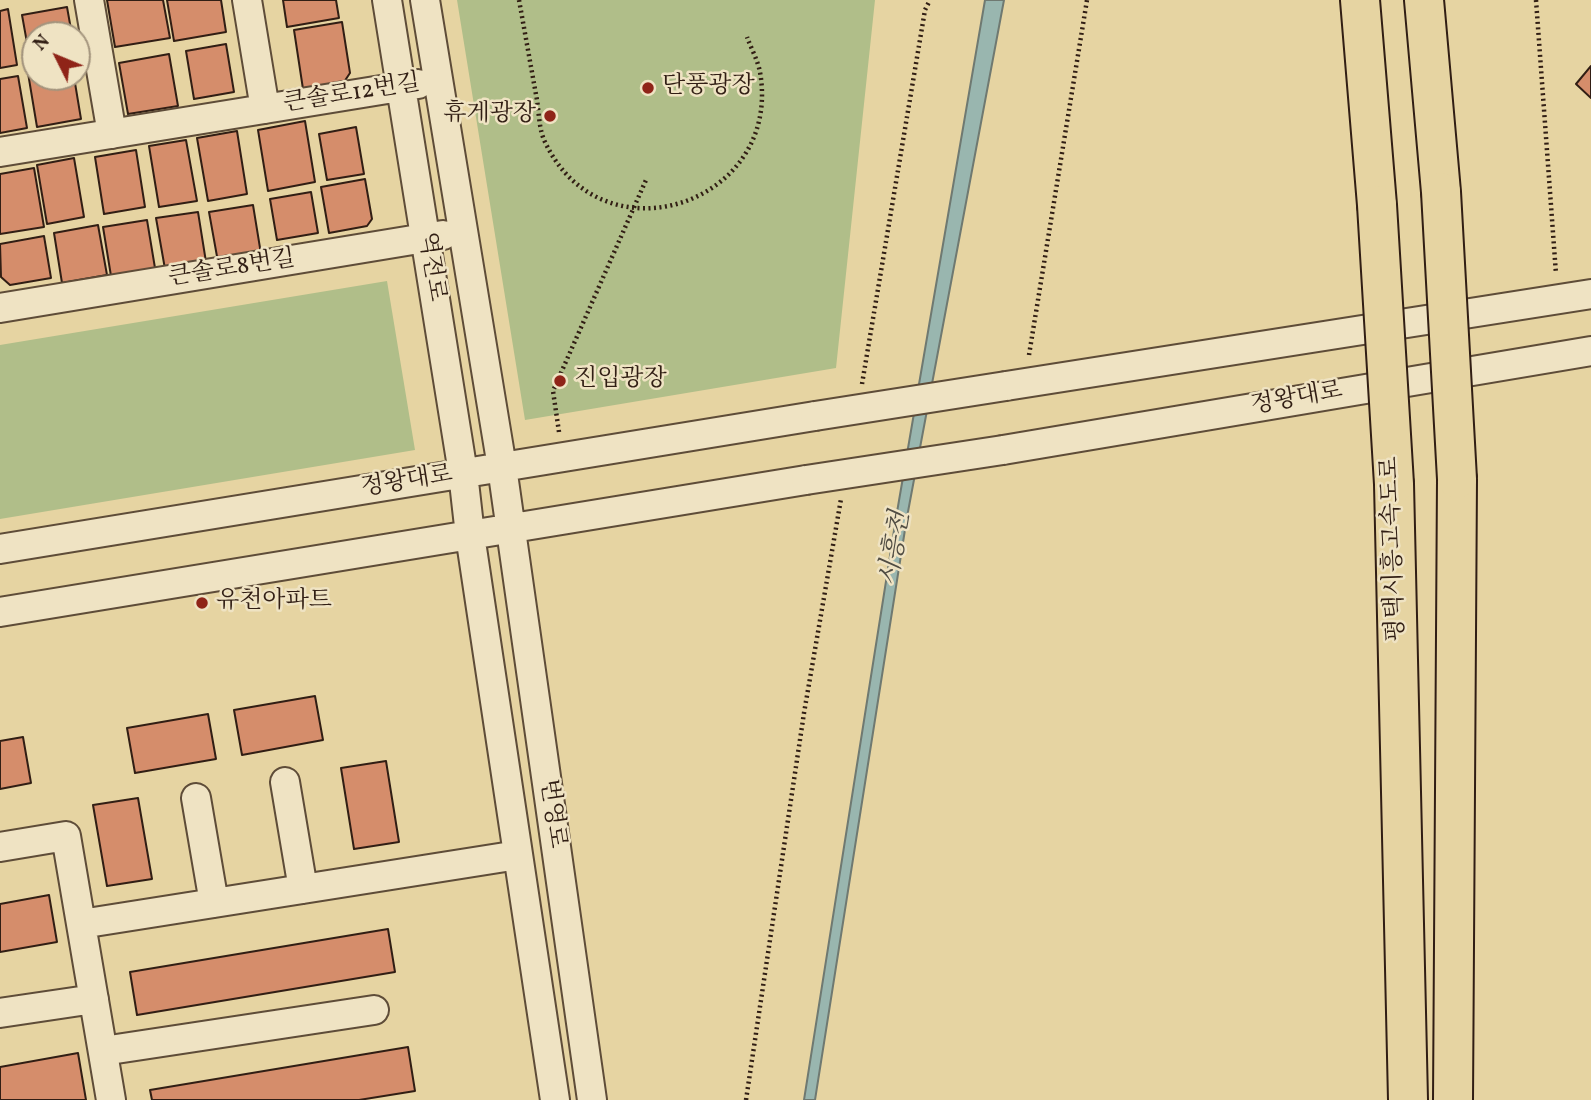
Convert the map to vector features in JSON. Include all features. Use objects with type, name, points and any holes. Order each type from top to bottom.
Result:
[{"type":"highway","name":"평택시흥고속도로","points":[[1360,0],[1377,205],[1394,484],[1408,1100]]},
{"type":"highway","points":[[1424,0],[1441,192],[1457,480],[1453,1100]]},
{"type":"street","points":[[89,0],[112,134]]},
{"type":"street","name":"큰솔로12번길","points":[[247,0],[265,109]]},
{"type":"street","name":"역전로","points":[[387,0],[463,473],[470,535]]},
{"type":"street","name":"역전로","points":[[425,0],[510,528]]},
{"type":"street","name":"큰솔로12번길","points":[[0,152],[438,81]]},
{"type":"street","name":"큰솔로8번길","points":[[0,308],[463,232]]},
{"type":"street","points":[[1015,385],[1591,294]]},
{"type":"street","name":"정왕대로","points":[[510,528],[1003,450],[1591,351]]},
{"type":"street","name":"정왕대로","points":[[0,549],[1015,385]]},
{"type":"street","points":[[0,612],[510,528]]},
{"type":"street","name":"번영로","points":[[510,528],[592,1100]]},
{"type":"street","name":"번영로","points":[[470,535],[555,1100]]},
{"type":"street","points":[[285,782],[303,889]]},
{"type":"street","points":[[196,798],[214,903]]},
{"type":"street","points":[[0,847],[66,836],[111,1100]]},
{"type":"street","points":[[81,924],[518,855]]},
{"type":"street","points":[[0,1013],[93,999]]},
{"type":"street","points":[[103,1051],[374,1010]]},
{"type":"path","points":[[519,0],[544,140],[565,173],[596,197],[633,209],[669,208],[703,195],[732,173],[752,143],[762,107],[760,71],[747,37]]},
{"type":"path","points":[[861,386],[925,10],[930,0]]},
{"type":"path","points":[[1015,385],[1087,0]]},
{"type":"path","points":[[1536,0],[1558,299]]},
{"type":"path","points":[[564,457],[553,391],[646,180]]},
{"type":"path","points":[[746,1100],[804,713],[842,495]]},
{"type":"green space","points":[[457,0],[875,0],[836,368],[525,420]]},
{"type":"green space","points":[[387,281],[415,450],[0,519],[0,345]]},
{"type":"water","name":"시흥천","points":[[985,0],[1004,0],[907,517],[815,1100],[804,1100],[896,518]]},
{"type":"building","points":[[107,0],[163,0],[170,38],[115,47]]},
{"type":"building","points":[[167,0],[221,0],[226,32],[174,41]]},
{"type":"building","points":[[283,0],[336,0],[339,18],[287,27]]},
{"type":"building","points":[[67,7],[70,21],[23,21],[22,15]]},
{"type":"building","points":[[8,9],[17,65],[0,68],[0,11]]},
{"type":"building","points":[[342,22],[350,73],[344,82],[303,89],[294,30]]},
{"type":"building","points":[[226,44],[234,92],[194,99],[186,51]]},
{"type":"building","points":[[169,54],[178,106],[128,114],[119,63]]},
{"type":"building","points":[[1591,66],[1591,98],[1576,84]]},
{"type":"building","points":[[18,76],[27,128],[0,133],[0,79]]},
{"type":"building","points":[[31,91],[76,91],[81,119],[37,127]]},
{"type":"building","points":[[305,121],[315,182],[268,191],[258,130]]},
{"type":"building","points":[[356,127],[364,174],[327,180],[319,134]]},
{"type":"building","points":[[237,131],[247,194],[208,201],[197,138]]},
{"type":"building","points":[[186,140],[197,201],[159,207],[149,146]]},
{"type":"building","points":[[136,150],[145,207],[104,214],[95,157]]},
{"type":"building","points":[[74,158],[84,217],[47,224],[37,165]]},
{"type":"building","points":[[34,168],[44,227],[0,234],[0,174]]},
{"type":"building","points":[[365,179],[372,219],[367,226],[329,233],[321,187]]},
{"type":"building","points":[[311,192],[318,233],[277,240],[270,199]]},
{"type":"building","points":[[253,205],[261,254],[218,262],[209,212]]},
{"type":"building","points":[[198,212],[206,262],[165,269],[156,218]]},
{"type":"building","points":[[147,220],[155,268],[111,276],[103,227]]},
{"type":"building","points":[[98,225],[107,275],[62,283],[54,233]]},
{"type":"building","points":[[44,236],[51,278],[10,285],[1,277],[0,244]]},
{"type":"building","points":[[315,696],[323,740],[242,755],[234,710]]},
{"type":"building","points":[[208,714],[216,759],[135,773],[127,728]]},
{"type":"building","points":[[23,737],[31,783],[0,789],[0,741]]},
{"type":"building","points":[[386,761],[399,842],[354,849],[341,768]]},
{"type":"building","points":[[138,798],[152,879],[107,886],[93,805]]},
{"type":"building","points":[[49,895],[57,942],[0,952],[0,904]]},
{"type":"building","points":[[388,929],[395,972],[137,1015],[130,972]]},
{"type":"building","points":[[408,1047],[415,1091],[359,1100],[152,1100],[150,1090]]},
{"type":"building","points":[[78,1053],[86,1100],[0,1100],[0,1067]]},
{"type":"place","name":"단풍광장","points":[[648,88]]},
{"type":"place","name":"휴게광장","points":[[550,116]]},
{"type":"place","name":"진입광장","points":[[560,381]]},
{"type":"place","name":"유천아파트","points":[[202,603]]}]
